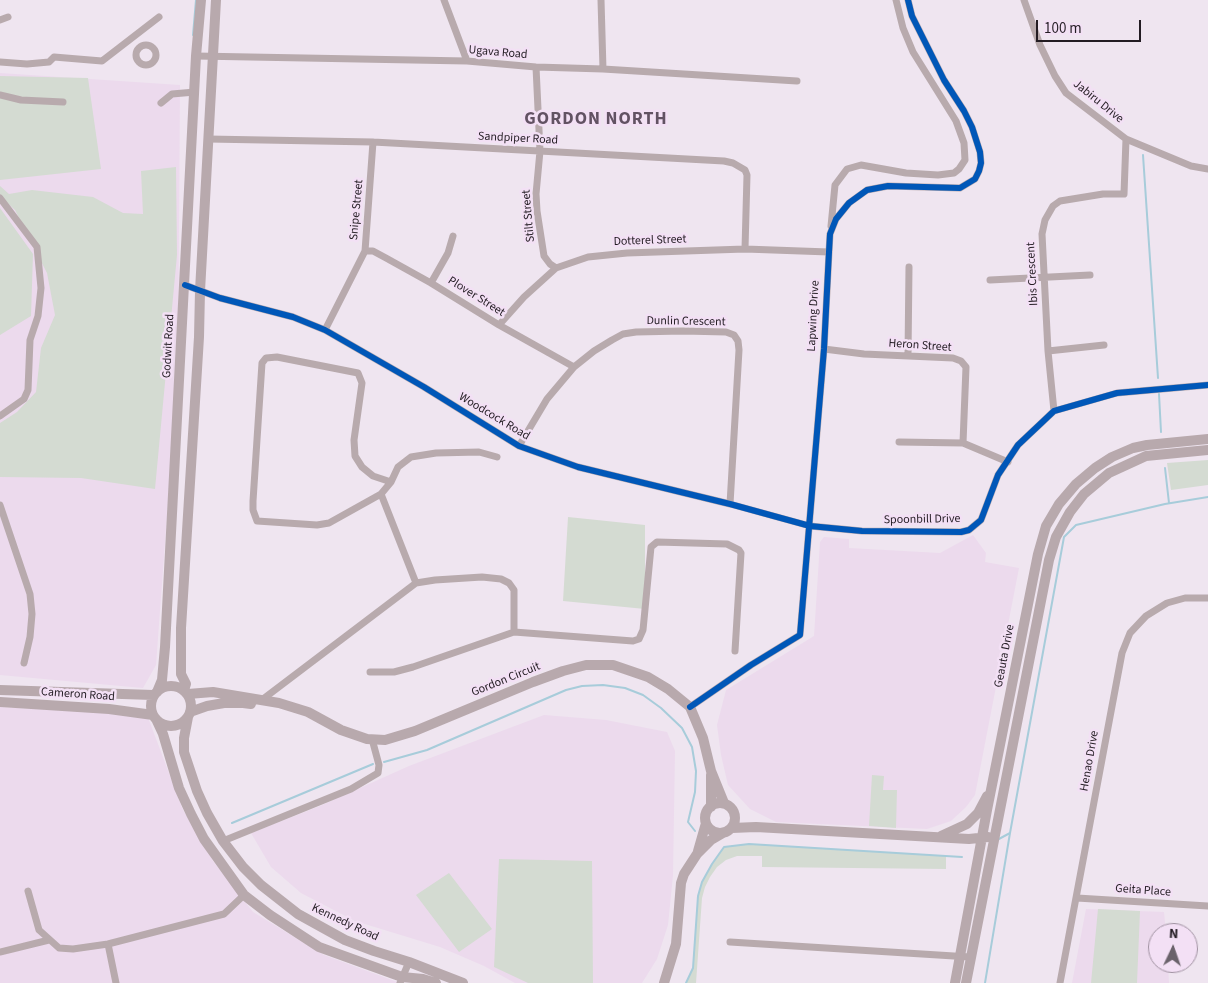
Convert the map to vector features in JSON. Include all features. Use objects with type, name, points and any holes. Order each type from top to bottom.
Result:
[{"type":"main road","name":"Godwit Road","points":[[155,693],[162,680],[165,647],[196,56],[201,0]]},
{"type":"main road","points":[[155,717],[166,725],[172,726],[184,722],[189,715],[191,701],[186,692],[186,684],[181,674],[181,628],[200,337],[200,291],[216,0]]},
{"type":"main road","name":"Geauta Drive","points":[[966,983],[965,957],[991,788],[1040,543],[1046,526],[1067,494],[1085,475],[1121,453],[1147,444],[1208,439]]},
{"type":"main road","name":"Geauta Drive","points":[[955,983],[965,957],[994,838],[1049,560],[1056,537],[1065,519],[1076,504],[1109,473],[1146,456],[1208,450]]},
{"type":"main road","name":"Gordon Circuit","points":[[186,692],[213,692],[263,700],[300,709],[342,730],[372,740],[385,740],[415,731],[533,682],[586,665],[613,665],[648,677],[668,689],[690,707],[703,738],[712,771],[724,803]]},
{"type":"main road","points":[[186,692],[173,686],[167,686],[155,693],[151,706],[163,734],[180,788],[191,814],[204,839],[244,895],[270,915],[319,947],[401,980],[423,979],[436,983]]},
{"type":"main road","name":"Cameron Road","points":[[0,690],[155,693]]},
{"type":"main road","name":"Gordon Circuit","points":[[189,715],[207,706],[224,703],[254,704],[263,700]]},
{"type":"main road","name":"Cameron Road","points":[[0,702],[109,709],[155,717]]},
{"type":"main road","name":"Kennedy Road","points":[[189,715],[184,752],[187,765],[204,806],[223,841],[261,885],[298,914],[345,940],[410,962],[463,983]]},
{"type":"main road","name":"Gordon Circuit","points":[[711,806],[712,771]]},
{"type":"main road","points":[[935,837],[967,824],[978,813],[991,788]]},
{"type":"main road","points":[[697,854],[706,823],[706,814],[711,806],[724,803],[734,813],[756,827]]},
{"type":"main road","points":[[664,983],[676,944],[681,883],[684,874],[697,854],[711,840],[727,830],[735,819],[734,813]]},
{"type":"main road","points":[[706,823],[714,831],[756,827],[969,839],[994,838]]},
{"type":"main road","points":[[969,839],[980,854]]},
{"type":"street","points":[[444,0],[467,61]]},
{"type":"street","points":[[601,0],[603,69]]},
{"type":"street","points":[[830,234],[835,185],[847,169],[861,165],[906,173],[938,175],[959,170],[964,160],[964,143],[956,121],[913,52],[903,28],[896,0]]},
{"type":"street","name":"Lapwing Drive","points":[[690,707],[751,665],[800,635],[824,349],[828,252],[830,234],[836,219],[846,206],[867,190],[888,186],[960,188],[975,180],[979,171],[981,163],[980,152],[972,127],[944,80],[912,16],[908,0]]},
{"type":"street","name":"Jabiru Drive","points":[[1024,0],[1040,45],[1059,84],[1066,93],[1126,139],[1191,166],[1208,169]]},
{"type":"street","points":[[0,20],[8,17]]},
{"type":"street","points":[[0,62],[27,64],[49,62],[54,57],[102,61],[160,17]]},
{"type":"street","points":[[134,38],[141,46]]},
{"type":"street","points":[[150,45],[154,48],[155,60],[150,64],[143,65],[136,58],[136,52],[141,46],[150,45]]},
{"type":"street","name":"Ugava Road","points":[[196,56],[467,61],[536,67],[603,69],[797,82]]},
{"type":"street","points":[[127,62],[136,58]]},
{"type":"street","name":"Stilt Street","points":[[536,67],[540,152],[536,194],[544,256],[556,268]]},
{"type":"street","points":[[161,102],[172,94],[195,92]]},
{"type":"street","points":[[0,96],[21,100],[63,102]]},
{"type":"street","name":"Sandpiper Road","points":[[208,139],[374,142],[732,163],[745,170],[748,175],[745,249]]},
{"type":"street","name":"Ibis Crescent","points":[[1054,411],[1048,351],[1042,234],[1045,220],[1055,203],[1068,199],[1103,194],[1124,194],[1126,139]]},
{"type":"street","name":"Snipe Street","points":[[325,330],[365,252],[374,142]]},
{"type":"street","points":[[0,198],[37,247],[41,288],[38,316],[30,340],[28,390],[24,399],[0,416]]},
{"type":"street","points":[[431,283],[448,253],[453,236]]},
{"type":"street","name":"Dotterel Street","points":[[499,325],[524,297],[556,268],[588,257],[610,254],[745,249],[828,252]]},
{"type":"street","name":"Plover Street","points":[[365,252],[373,251],[574,367]]},
{"type":"street","points":[[908,355],[909,267]]},
{"type":"street","points":[[990,280],[1090,275]]},
{"type":"street","name":"Woodcock Road","points":[[184,285],[220,298],[293,318],[325,330],[424,387],[519,446],[578,467],[730,504],[810,526]]},
{"type":"street","name":"Dunlin Crescent","points":[[519,446],[547,398],[574,367],[603,345],[623,334],[682,330],[726,332],[734,335],[738,341],[739,365],[730,504]]},
{"type":"street","points":[[1048,351],[1104,345]]},
{"type":"street","name":"Heron Street","points":[[824,349],[864,354],[953,358],[961,361],[966,367],[963,442]]},
{"type":"street","points":[[391,482],[373,476],[362,467],[355,456],[354,440],[362,383],[358,373],[277,357],[266,358],[262,363],[253,501],[253,510],[257,521],[318,525],[329,523],[381,494],[391,482],[398,467],[411,457],[463,451],[479,452],[497,457]]},
{"type":"street","name":"Spoonbill Drive","points":[[810,526],[862,532],[961,532],[969,530],[981,520],[998,475],[1018,446],[1054,411],[1117,393],[1208,385]]},
{"type":"street","points":[[899,442],[963,442],[1008,462]]},
{"type":"street","points":[[381,494],[416,583]]},
{"type":"street","points":[[0,505],[30,594],[32,614],[30,637],[24,662]]},
{"type":"street","points":[[370,672],[394,672],[413,667],[514,632],[633,641],[639,639],[643,630],[653,544],[657,542],[727,544],[735,547],[741,553],[735,651]]},
{"type":"street","points":[[263,700],[416,583],[435,580],[482,578],[501,579],[509,583],[514,590],[514,632]]},
{"type":"street","name":"Henao Drive","points":[[1060,983],[1122,653],[1130,633],[1146,616],[1166,603],[1185,598],[1208,598]]},
{"type":"street","points":[[223,841],[351,789],[378,773],[379,765],[372,740]]},
{"type":"street","points":[[28,891],[39,930],[59,948],[73,949],[108,944],[224,914],[244,895]]},
{"type":"street","name":"Geita Place","points":[[1077,898],[1208,906]]},
{"type":"street","points":[[0,952],[49,940]]},
{"type":"street","points":[[730,942],[965,957]]},
{"type":"street","points":[[108,944],[116,983]]},
{"type":"street","points":[[401,980],[410,962]]},
{"type":"shaded area","points":[[0,73],[180,85],[178,366],[156,665],[143,688],[0,675]]},
{"type":"shaded area","points":[[0,76],[88,78],[101,169],[0,180]]},
{"type":"shaded area","points":[[176,167],[177,255],[155,489],[81,478],[0,477],[0,423],[17,412],[36,392],[41,348],[55,315],[47,273],[15,210],[0,196],[0,186],[9,194],[32,190],[93,197],[123,213],[143,214],[141,171]]},
{"type":"shaded area","points":[[0,208],[33,254],[31,316],[0,335]]},
{"type":"shaded area","points":[[1208,460],[1208,485],[1171,490],[1167,463]]},
{"type":"shaded area","points":[[568,517],[645,525],[645,609],[563,601]]},
{"type":"shaded area","points":[[973,535],[986,553],[985,562],[1019,568],[975,795],[966,807],[951,821],[927,829],[776,822],[750,809],[728,785],[721,755],[717,725],[726,690],[814,636],[820,542],[824,537],[849,539],[849,548],[940,553]]},
{"type":"shaded area","points":[[0,707],[147,715],[183,810],[213,861],[253,912],[324,955],[400,983],[0,983]]},
{"type":"shaded area","points":[[544,715],[606,720],[667,732],[675,751],[673,875],[668,925],[657,959],[642,983],[515,983],[484,966],[440,947],[355,921],[301,893],[271,867],[251,833],[320,806],[409,766]]},
{"type":"shaded area","points":[[872,775],[884,776],[883,790],[897,790],[896,828],[869,826]]},
{"type":"shaded area","points":[[749,844],[946,856],[946,869],[762,867],[762,856],[737,856],[726,860],[717,867],[705,887],[702,898],[696,983],[686,983],[693,968],[698,896],[702,882],[724,847]]},
{"type":"shaded area","points":[[499,859],[592,861],[593,983],[528,983],[494,967]]},
{"type":"shaded area","points":[[449,873],[492,929],[459,952],[416,895]]},
{"type":"shaded area","points":[[1086,909],[1164,912],[1165,923],[1148,923],[1148,973],[1168,973],[1169,983],[1072,983]]},
{"type":"shaded area","points":[[1098,909],[1140,911],[1137,983],[1091,983]]},
{"type":"waterway","points":[[193,35],[196,0]]},
{"type":"waterway","points":[[1143,155],[1158,378]]},
{"type":"waterway","points":[[1159,394],[1161,432]]},
{"type":"waterway","points":[[1165,468],[1169,503]]},
{"type":"waterway","points":[[985,983],[1010,833],[1064,537],[1076,525],[1165,504],[1208,497]]},
{"type":"waterway","points":[[384,762],[427,750],[566,690],[582,686],[603,685],[625,688],[643,695],[661,708],[682,728],[692,747],[696,771],[695,792],[688,822],[695,831]]},
{"type":"waterway","points":[[232,823],[373,764]]},
{"type":"waterway","points":[[997,840],[1010,833]]},
{"type":"waterway","points":[[686,983],[693,968],[698,896],[702,882],[724,847],[749,844],[962,857]]},
{"type":"cycle path","points":[[690,707],[751,665],[800,635],[824,349],[830,234],[836,219],[849,203],[867,190],[888,186],[960,188],[975,179],[979,171],[981,163],[980,152],[972,127],[944,80],[912,16],[908,0]]},
{"type":"cycle path","points":[[185,285],[220,298],[293,317],[325,330],[424,387],[519,446],[578,467],[730,504],[810,526],[862,531],[961,532],[969,530],[981,520],[998,475],[1018,445],[1054,411],[1117,393],[1208,385]]},
{"type":"district","name":"GORDON NORTH","points":[[596,120]]}]
